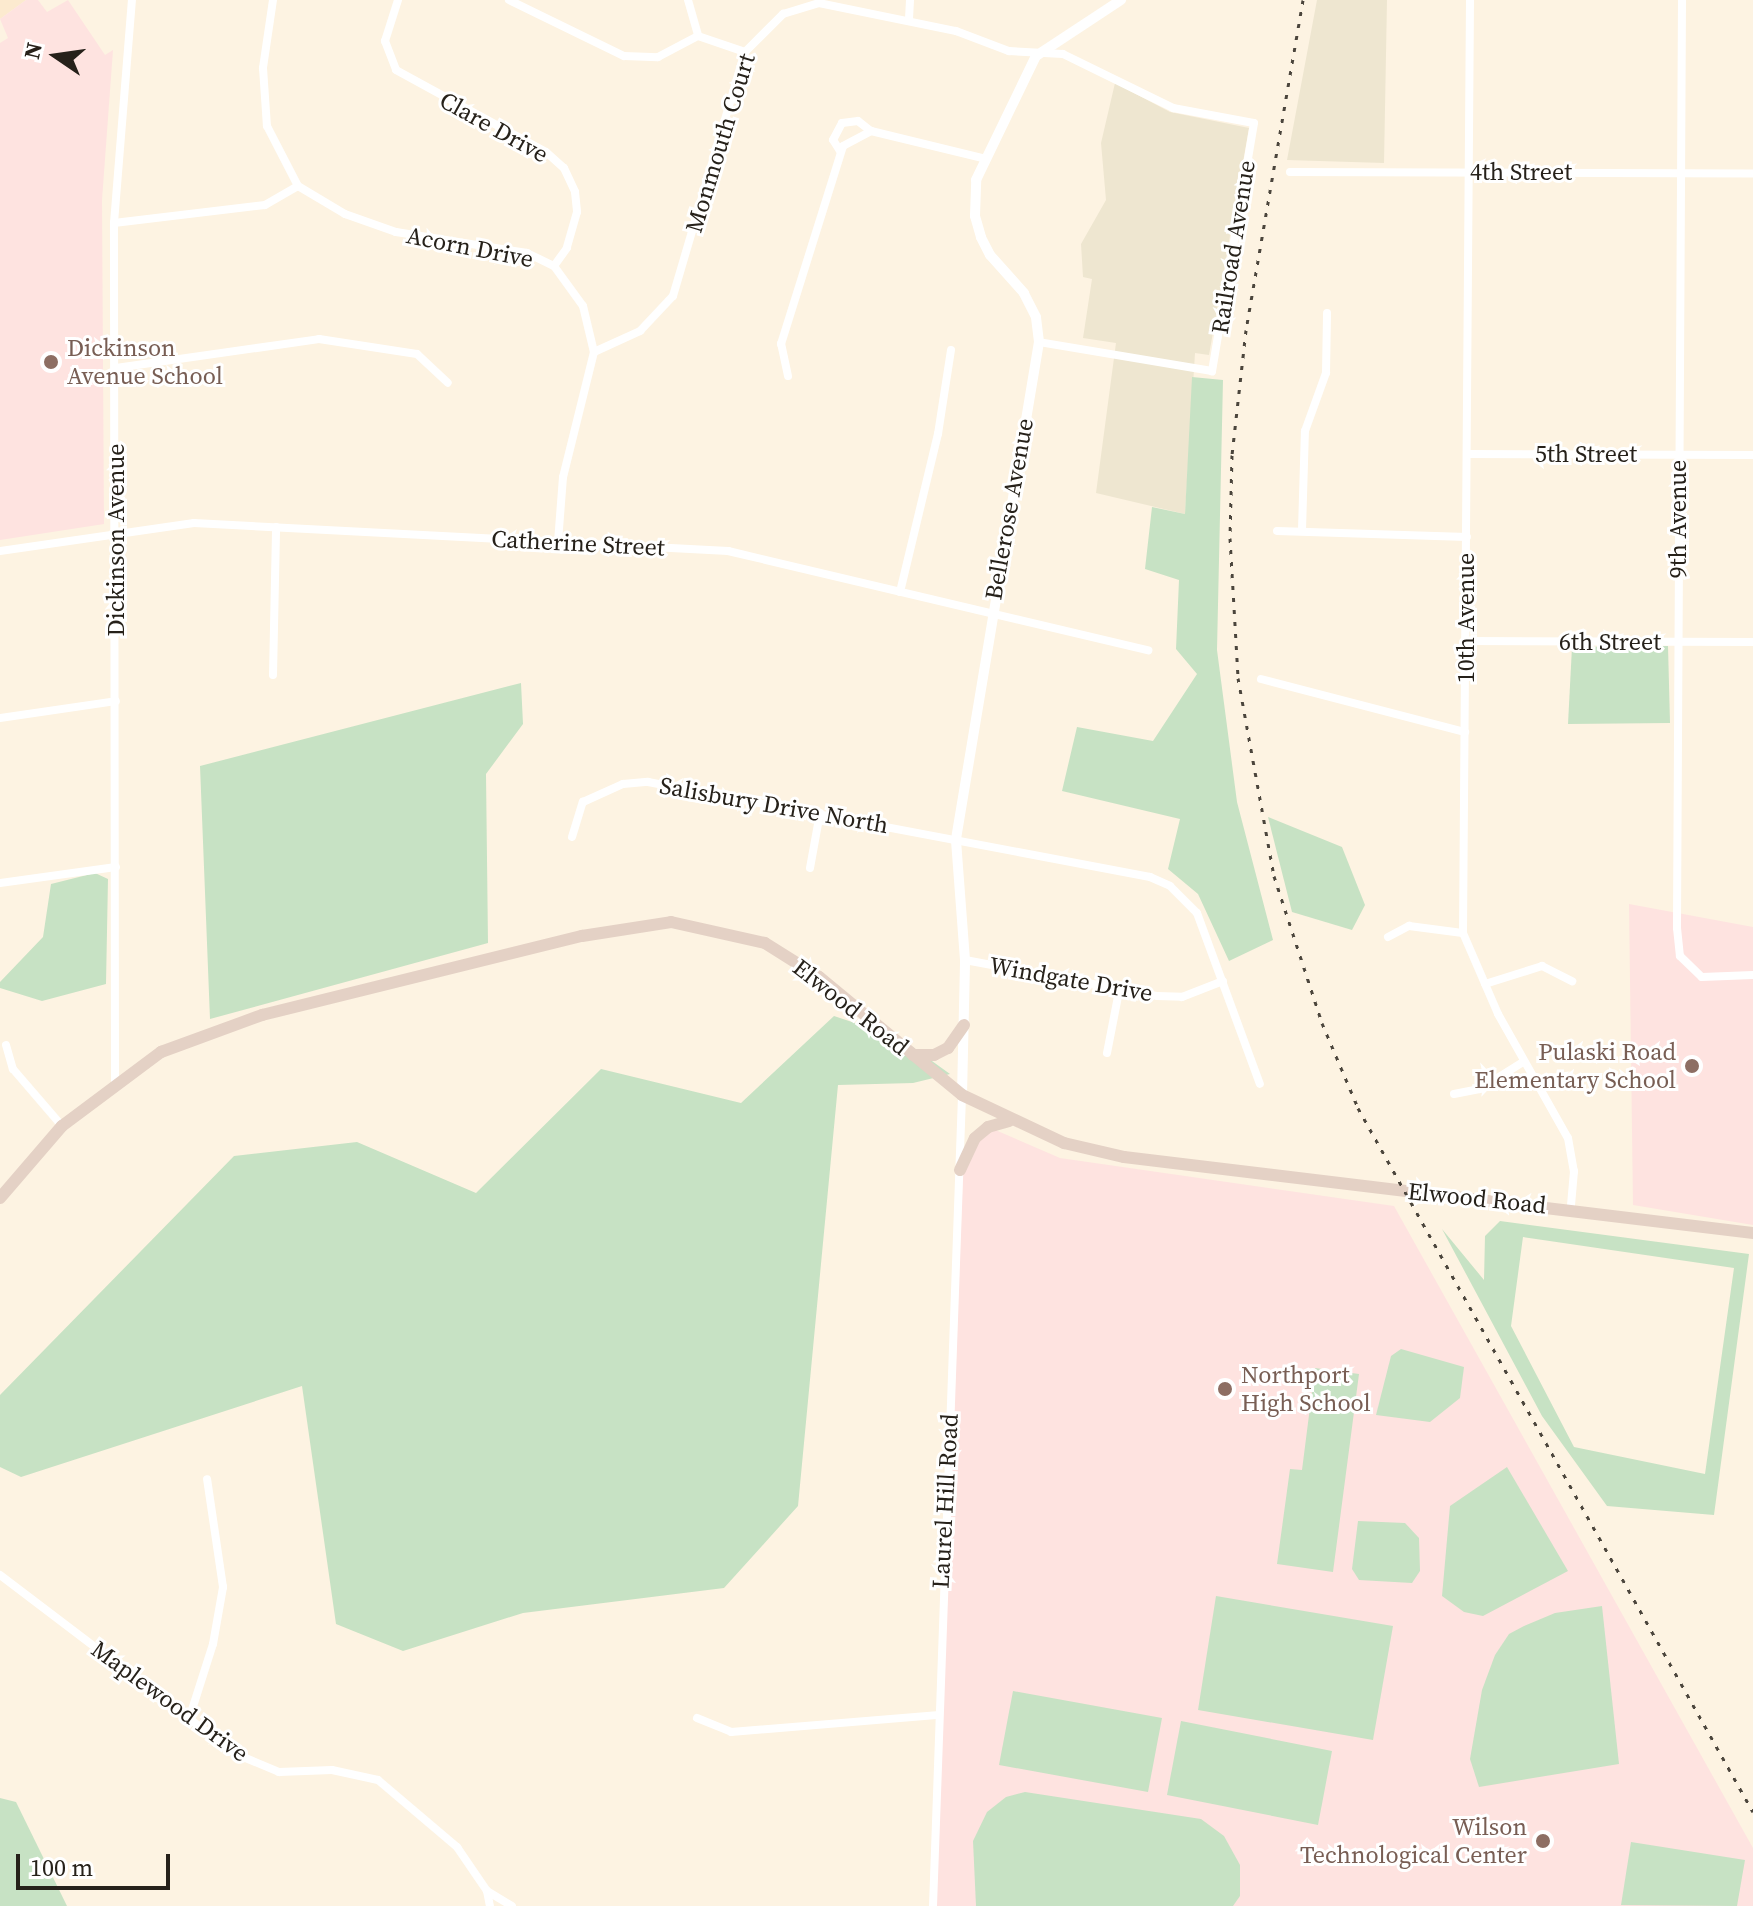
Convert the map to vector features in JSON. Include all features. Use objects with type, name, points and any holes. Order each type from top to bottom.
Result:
[{"type":"main road","name":"Elwood Road","points":[[0,1198],[62,1126],[115,1081],[161,1052],[262,1015],[582,936],[671,922],[765,943],[819,977],[962,1095],[1009,1121],[1064,1143],[1124,1157],[1571,1208],[1753,1233]]},
{"type":"main road","points":[[912,1055],[934,1055],[948,1048],[964,1025]]},
{"type":"main road","points":[[960,1170],[975,1138],[988,1127],[1009,1121]]},
{"type":"street","name":"Dickinson Avenue","points":[[115,1081],[114,223],[132,0]]},
{"type":"street","points":[[114,223],[265,205],[298,186],[267,126],[263,68],[273,0]]},
{"type":"street","name":"Clare Drive","points":[[398,0],[385,41],[396,70],[546,152],[564,168],[577,212],[570,239],[554,266]]},
{"type":"street","points":[[509,0],[624,56],[658,57],[698,36],[745,52]]},
{"type":"street","points":[[688,0],[698,36]]},
{"type":"street","points":[[909,19],[910,0]]},
{"type":"street","name":"Bellerose Avenue","points":[[962,1095],[965,960],[956,839],[990,616],[1039,342],[1036,317],[1024,293],[990,255],[981,237],[974,197],[983,158],[1036,56],[1121,0]]},
{"type":"street","name":"10th Avenue","points":[[1470,0],[1463,933],[1523,1062],[1549,1098],[1568,1138],[1574,1171],[1571,1208]]},
{"type":"street","name":"9th Avenue","points":[[1682,0],[1677,928],[1680,956],[1702,977],[1753,975]]},
{"type":"street","name":"Monmouth Court","points":[[594,352],[640,331],[673,296],[745,52],[768,24],[798,3],[838,5],[909,19],[1036,56],[1063,54],[1173,108],[1254,123]]},
{"type":"street","points":[[840,151],[833,140],[842,123],[858,121],[871,131],[983,158]]},
{"type":"street","name":"Railroad Avenue","points":[[1039,342],[1212,371],[1254,123]]},
{"type":"street","points":[[788,376],[781,344],[840,151],[848,140],[871,131]]},
{"type":"street","name":"4th Street","points":[[1290,172],[1753,174]]},
{"type":"street","name":"Acorn Drive","points":[[298,186],[345,214],[383,228],[527,253],[554,266],[572,283],[583,306],[594,352],[563,477],[558,542]]},
{"type":"street","points":[[1302,530],[1305,431],[1326,373],[1327,313]]},
{"type":"street","points":[[116,368],[319,339],[417,354],[448,383]]},
{"type":"street","points":[[900,592],[938,434],[951,350]]},
{"type":"street","name":"5th Street","points":[[1468,454],[1753,455]]},
{"type":"street","name":"Catherine Street","points":[[0,551],[194,523],[728,551],[990,616],[1148,650]]},
{"type":"street","points":[[273,675],[276,527]]},
{"type":"street","points":[[1277,531],[1467,537]]},
{"type":"street","name":"6th Street","points":[[1467,641],[1753,642]]},
{"type":"street","points":[[1261,679],[1465,732]]},
{"type":"street","points":[[0,718],[116,701]]},
{"type":"street","name":"Salisbury Drive North","points":[[572,837],[583,802],[623,784],[675,784],[1129,870],[1170,886],[1197,913],[1260,1084]]},
{"type":"street","points":[[810,868],[820,813]]},
{"type":"street","points":[[0,883],[116,867]]},
{"type":"street","points":[[1388,937],[1409,926],[1463,933]]},
{"type":"street","name":"Windgate Drive","points":[[965,960],[1119,991],[1182,997],[1223,981]]},
{"type":"street","points":[[1485,984],[1542,966],[1572,981]]},
{"type":"street","points":[[1107,1053],[1119,991]]},
{"type":"street","points":[[6,1045],[13,1069],[62,1126]]},
{"type":"street","points":[[1454,1094],[1480,1089],[1523,1062]]},
{"type":"street","name":"Laurel Hill Road","points":[[933,1906],[936,1715],[962,1095]]},
{"type":"street","points":[[190,1716],[205,1673],[223,1587],[207,1479]]},
{"type":"street","name":"Maplewood Drive","points":[[0,1575],[258,1765],[279,1772],[357,1772],[378,1780],[457,1847],[487,1891],[490,1906]]},
{"type":"street","points":[[697,1718],[731,1732],[936,1715]]},
{"type":"street","points":[[487,1891],[512,1906]]},
{"type":"shaded area","points":[[0,0],[26,0],[0,19]]},
{"type":"shaded area","name":"Dickinson Avenue School","points":[[26,0],[38,0],[47,12],[68,0],[105,55],[113,50],[102,200],[104,524],[0,540],[0,43],[8,38],[0,19]]},
{"type":"shaded area","points":[[1317,0],[1387,0],[1384,163],[1287,160]]},
{"type":"shaded area","points":[[1115,83],[1170,112],[1249,128],[1209,355],[1195,353],[1185,514],[1096,493],[1116,343],[1083,338],[1092,279],[1083,277],[1081,244],[1106,200],[1101,143]]},
{"type":"shaded area","name":"Pulaski Road Elementary School","points":[[1629,904],[1753,927],[1753,1225],[1633,1205]]},
{"type":"shaded area","name":"Northport High School","points":[[993,1129],[1060,1158],[1394,1206],[1753,1848],[1753,1906],[936,1906],[963,1171],[978,1140]]},
{"type":"green space","points":[[1192,377],[1223,380],[1217,650],[1237,802],[1273,940],[1229,961],[1198,894],[1168,869],[1180,819],[1062,791],[1077,727],[1153,741],[1197,674],[1176,649],[1179,580],[1145,569],[1152,507],[1185,514]]},
{"type":"green space","points":[[1668,646],[1670,723],[1568,724],[1572,647]]},
{"type":"green space","points":[[521,683],[523,724],[486,774],[488,943],[210,1019],[200,766]]},
{"type":"green space","points":[[1268,817],[1342,847],[1365,905],[1352,930],[1292,912]]},
{"type":"green space","points":[[95,873],[108,879],[106,984],[42,1001],[0,988],[0,982],[43,937],[51,884]]},
{"type":"green space","points":[[834,1016],[900,1038],[950,1074],[913,1083],[838,1085],[798,1506],[724,1588],[523,1613],[403,1651],[336,1624],[302,1386],[21,1477],[0,1467],[0,1395],[234,1156],[357,1142],[476,1193],[601,1069],[741,1103]]},
{"type":"green space","points":[[1500,1221],[1749,1254],[1714,1515],[1607,1506],[1542,1416],[1442,1229],[1484,1280],[1485,1236]],"holes":[[[1523,1237],[1734,1268],[1705,1474],[1574,1447],[1511,1326]]]},
{"type":"green space","points":[[1401,1349],[1464,1367],[1460,1398],[1430,1422],[1376,1415],[1391,1356]]},
{"type":"green space","points":[[1315,1368],[1359,1374],[1333,1572],[1277,1564],[1290,1469],[1302,1470]]},
{"type":"green space","points":[[1507,1467],[1568,1571],[1483,1616],[1464,1612],[1442,1596],[1450,1506]]},
{"type":"green space","points":[[1358,1521],[1405,1523],[1419,1538],[1420,1571],[1412,1583],[1359,1580],[1352,1569]]},
{"type":"green space","points":[[1216,1596],[1393,1626],[1373,1740],[1198,1710]]},
{"type":"green space","points":[[1602,1606],[1619,1764],[1479,1787],[1470,1759],[1482,1690],[1495,1655],[1509,1634],[1555,1613]]},
{"type":"green space","points":[[1013,1691],[1162,1718],[1148,1792],[999,1765]]},
{"type":"green space","points":[[1181,1721],[1332,1751],[1318,1825],[1167,1795]]},
{"type":"green space","points":[[1025,1792],[1201,1819],[1224,1836],[1240,1865],[1240,1896],[1233,1906],[976,1906],[973,1841],[987,1812],[1006,1797]]},
{"type":"green space","points":[[0,1798],[16,1802],[67,1906],[0,1906]]},
{"type":"green space","points":[[1631,1842],[1745,1860],[1737,1906],[1621,1905]]},
{"type":"railway","points":[[1303,0],[1246,330],[1232,455],[1230,538],[1238,678],[1274,876],[1322,1023],[1358,1108],[1753,1812]]},
{"type":"place","name":"Dickinson Avenue School","points":[[51,362]]},
{"type":"place","name":"Pulaski Road Elementary School","points":[[1692,1066]]},
{"type":"place","name":"Northport High School","points":[[1225,1389]]},
{"type":"place","name":"Wilson Technological Center","points":[[1543,1841]]}]
